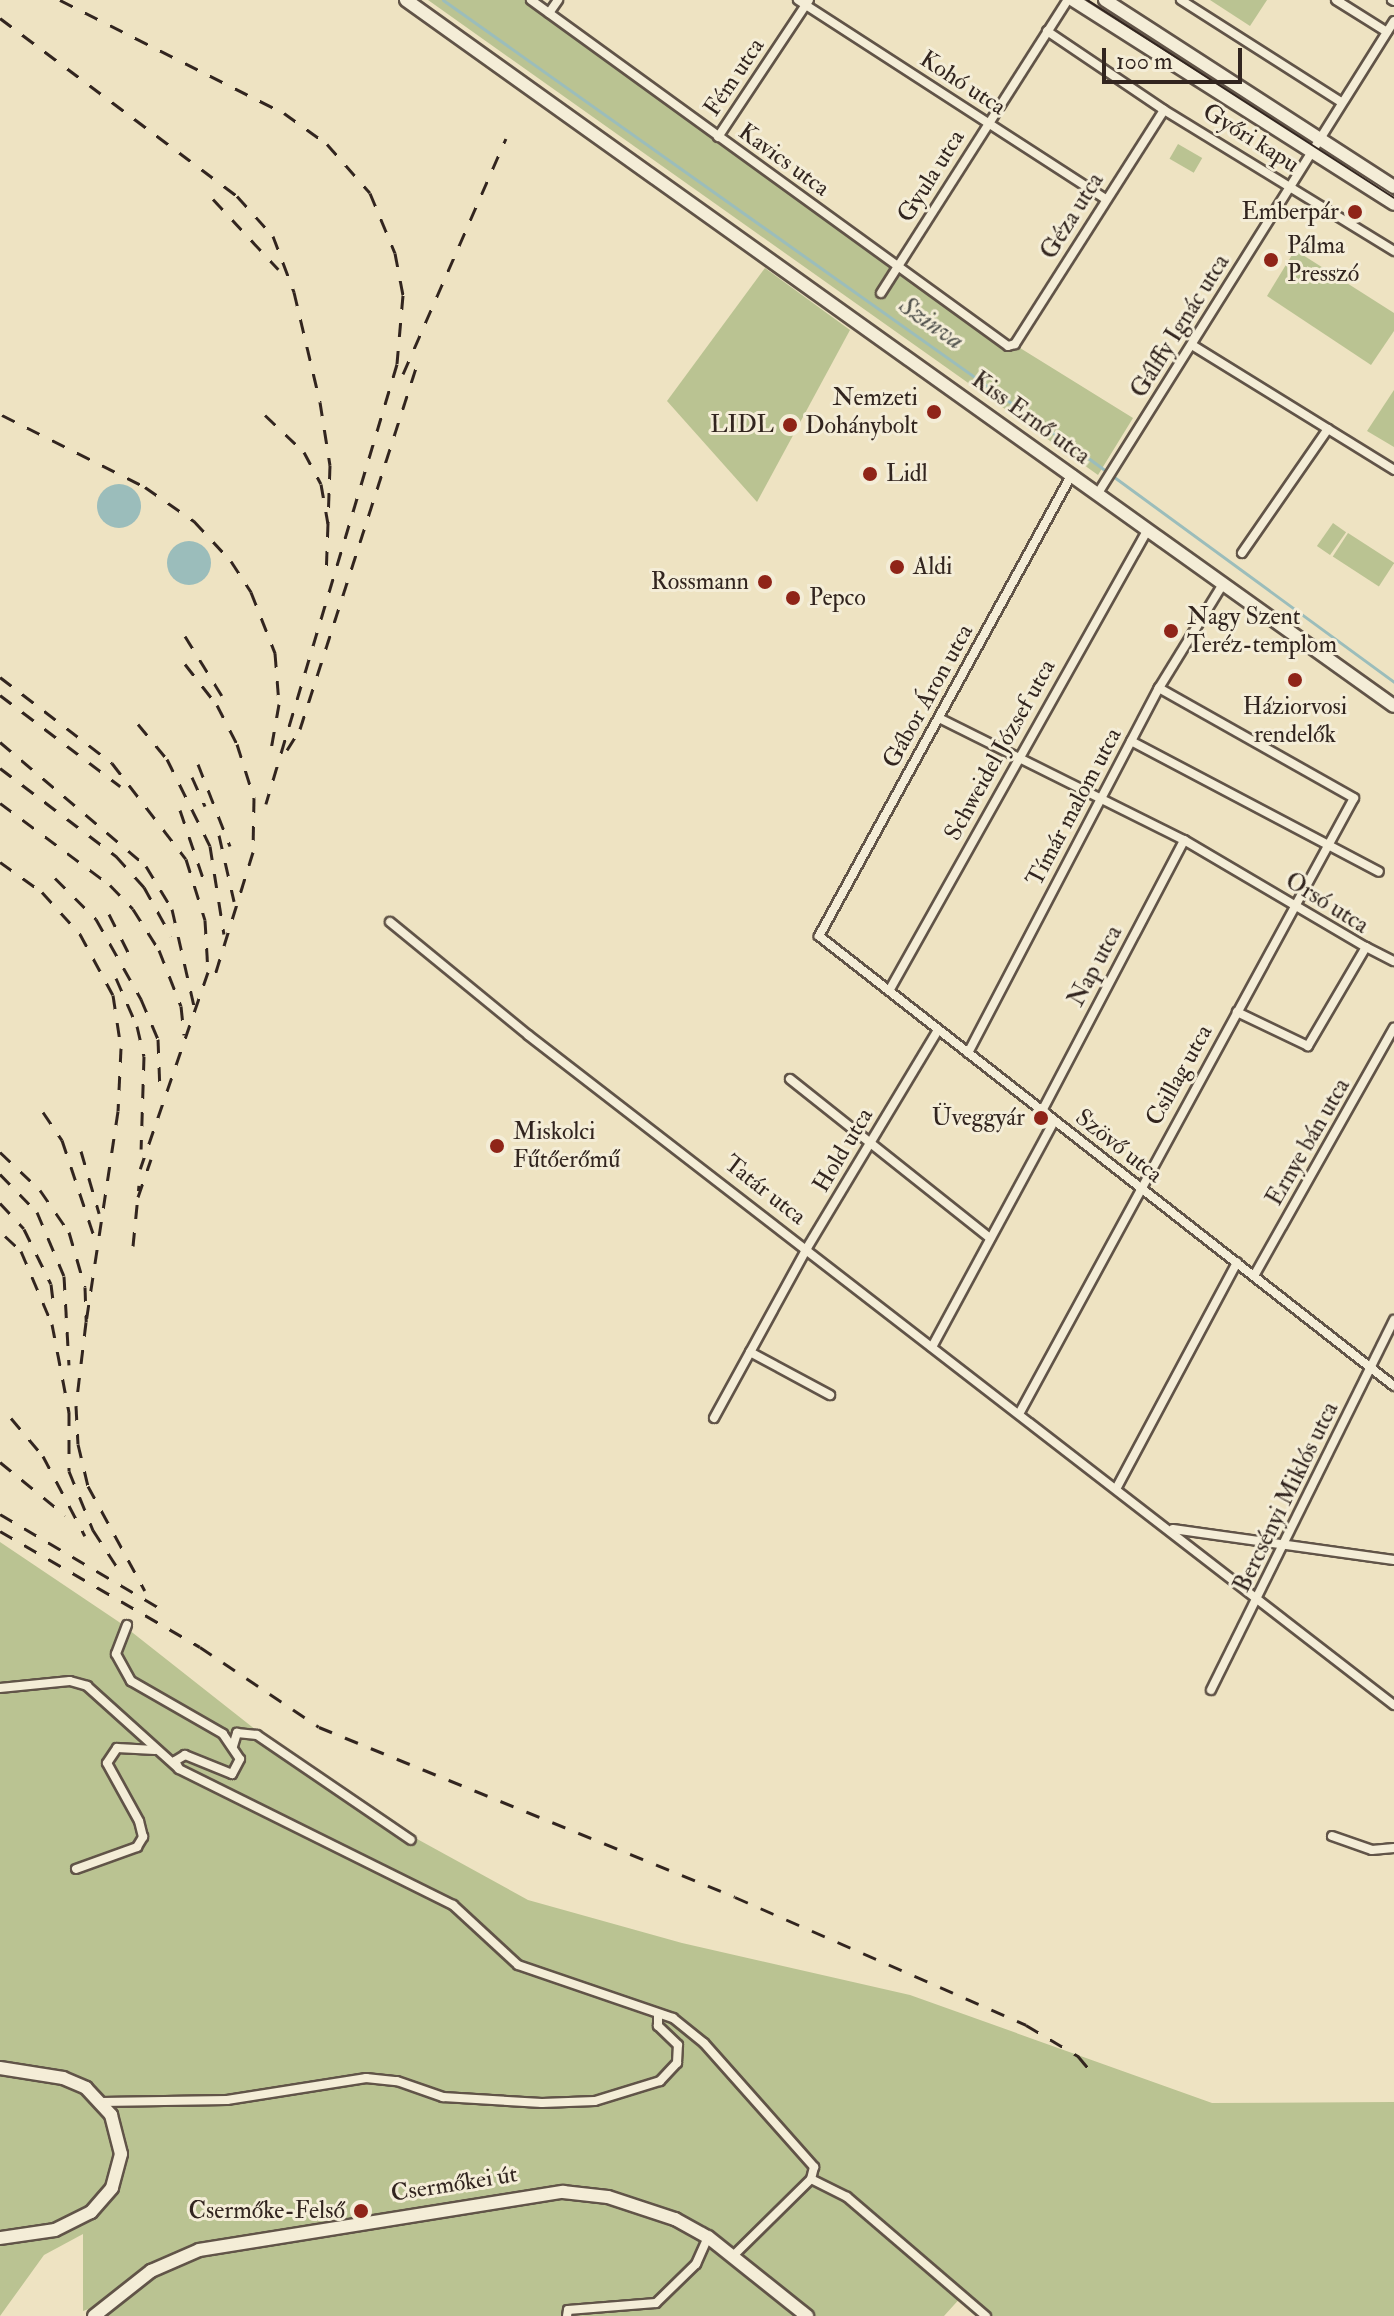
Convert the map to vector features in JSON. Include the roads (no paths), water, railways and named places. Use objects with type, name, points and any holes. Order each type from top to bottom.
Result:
[{"type":"street","name":"Kiss Ernő utca","points":[[406,0],[1072,474],[1102,488],[1148,529],[1394,706]]},
{"type":"street","name":"Kavics utca","points":[[531,0],[898,269],[952,302],[998,341],[1015,344]]},
{"type":"street","points":[[549,13],[558,0]]},
{"type":"street","name":"Gyula utca","points":[[881,293],[988,122],[1070,0]]},
{"type":"street","name":"Győri kapu","points":[[1070,0],[1394,204]]},
{"type":"street","name":"Győri kapu","points":[[1105,0],[1394,187]]},
{"type":"street","points":[[1181,0],[1341,102]]},
{"type":"street","points":[[1336,0],[1387,32]]},
{"type":"street","name":"Kohó utca","points":[[804,2],[1106,199]]},
{"type":"street","name":"Fém utca","points":[[718,137],[804,2]]},
{"type":"street","name":"Gálffy Ignác utca","points":[[1102,488],[1318,137],[1394,21]]},
{"type":"street","name":"Győri kapu","points":[[1047,31],[1164,110],[1394,251]]},
{"type":"street","name":"Géza utca","points":[[1015,344],[1164,110]]},
{"type":"street","points":[[1192,345],[1394,470]]},
{"type":"street","points":[[1242,553],[1328,429]]},
{"type":"street","name":"Gábor Áron utca","points":[[819,936],[1072,474]]},
{"type":"street","name":"Schweidel József utca","points":[[889,991],[1148,529]]},
{"type":"street","name":"Tímár malom utca","points":[[968,1053],[1159,688],[1223,584]]},
{"type":"street","name":"Csillag utca","points":[[1019,1414],[1354,798],[1159,688]]},
{"type":"street","name":"Orsó utca","points":[[939,718],[1080,792],[1102,796],[1184,840],[1366,947],[1308,1046],[1237,1012]]},
{"type":"street","points":[[1131,741],[1379,872]]},
{"type":"street","name":"Nap utca","points":[[1042,1111],[1184,840]]},
{"type":"street","name":"Tatár utca","points":[[390,922],[528,1035],[1260,1598],[1394,1705]]},
{"type":"street","name":"Szövő utca","points":[[819,936],[1394,1386]]},
{"type":"street","points":[[1366,947],[1394,961]]},
{"type":"street","name":"Ernye bán utca","points":[[1254,1276],[1394,1028]]},
{"type":"street","name":"Hold utca","points":[[714,1418],[807,1248],[938,1030]]},
{"type":"street","points":[[790,1079],[990,1238]]},
{"type":"street","points":[[932,1347],[1054,1121]]},
{"type":"street","points":[[1116,1489],[1237,1262]]},
{"type":"street","name":"Bercsényi Miklós utca","points":[[1211,1690],[1287,1544],[1394,1320]]},
{"type":"street","points":[[750,1352],[830,1395]]},
{"type":"street","points":[[1169,1529],[1394,1560]]},
{"type":"street","points":[[127,1625],[116,1654],[131,1681],[223,1734],[240,1759],[232,1774],[185,1755],[175,1761],[179,1769]]},
{"type":"street","points":[[0,1688],[70,1681],[87,1686],[179,1769],[453,1905],[479,1924],[518,1965],[673,2018],[704,2043],[814,2167],[811,2179],[733,2256]]},
{"type":"street","points":[[233,1746],[237,1733],[257,1735],[411,1840]]},
{"type":"street","points":[[76,1869],[137,1847],[143,1837],[139,1821],[107,1763],[117,1748],[155,1750]]},
{"type":"street","points":[[1332,1836],[1372,1850],[1394,1848]]},
{"type":"street","points":[[0,2068],[63,2078],[102,2102],[227,2100],[366,2078],[397,2081],[443,2097],[595,2101],[660,2081],[677,2063],[678,2045],[658,2026],[658,2015]]},
{"type":"street","points":[[0,2238],[55,2230],[81,2219],[105,2199],[119,2171],[121,2142],[102,2102]]},
{"type":"street","points":[[811,2179],[847,2197],[986,2316]]},
{"type":"street","name":"Csermőkei út","points":[[94,2316],[151,2271],[199,2250],[513,2197],[563,2192],[608,2197],[675,2219],[708,2237],[807,2316]]},
{"type":"street","points":[[567,2316],[568,2310],[656,2303],[696,2264],[708,2237]]},
{"type":"water","points":[[119,484],[134,491],[141,506],[134,521],[119,528],[104,521],[97,506],[104,491]]},
{"type":"water","points":[[189,541],[205,547],[211,563],[205,579],[189,585],[173,579],[167,563],[173,547]]},
{"type":"waterway","name":"Szinva","points":[[443,0],[1069,444],[1394,682]]},
{"type":"tram line","points":[[1087,0],[1394,198]]},
{"type":"railway","points":[[60,0],[284,113],[327,144],[370,193],[395,253],[403,295],[397,364],[266,804]]},
{"type":"railway","points":[[0,18],[237,196],[273,236],[294,292],[320,402],[330,465],[328,523]]},
{"type":"railway","points":[[403,374],[506,138]]},
{"type":"railway","points":[[213,199],[278,269]]},
{"type":"railway","points":[[287,750],[300,729],[417,364]]},
{"type":"railway","points":[[2,415],[145,487],[194,521],[231,561],[251,592],[275,653],[279,704],[270,755]]},
{"type":"railway","points":[[265,415],[304,452],[321,484],[328,523],[326,578]]},
{"type":"railway","points":[[185,636],[222,696]]},
{"type":"railway","points":[[185,664],[217,705],[237,744],[254,798],[253,852],[213,981]]},
{"type":"railway","points":[[0,677],[112,763],[186,859],[205,920],[208,972],[140,1169]]},
{"type":"railway","points":[[0,695],[120,786]]},
{"type":"railway","points":[[138,724],[167,759],[210,846],[224,934]]},
{"type":"railway","points":[[0,742],[146,866],[172,909],[194,1006]]},
{"type":"railway","points":[[198,764],[230,846]]},
{"type":"railway","points":[[0,768],[116,856],[144,887],[171,936]]},
{"type":"railway","points":[[192,777],[205,806]]},
{"type":"railway","points":[[0,803],[110,885],[133,909],[159,950],[181,1006],[184,1035]]},
{"type":"railway","points":[[180,810],[204,881]]},
{"type":"railway","points":[[219,835],[234,901]]},
{"type":"railway","points":[[0,862],[42,892],[80,934],[113,995],[121,1048],[118,1111],[86,1322]]},
{"type":"railway","points":[[55,878],[96,919],[141,999],[158,1039],[160,1091]]},
{"type":"railway","points":[[109,914],[129,954]]},
{"type":"railway","points":[[116,978],[137,1026],[144,1056],[141,1149]]},
{"type":"railway","points":[[43,1112],[62,1140],[94,1236]]},
{"type":"railway","points":[[81,1151],[99,1213]]},
{"type":"railway","points":[[0,1152],[40,1190],[69,1232],[85,1287],[86,1322],[76,1406],[78,1444],[88,1486],[145,1591]]},
{"type":"railway","points":[[138,1197],[151,1159]]},
{"type":"railway","points":[[0,1174],[37,1212],[64,1276],[69,1365]]},
{"type":"railway","points":[[133,1246],[139,1185]]},
{"type":"railway","points":[[0,1203],[24,1229],[51,1284],[54,1308]]},
{"type":"railway","points":[[5,1236],[21,1251],[52,1324],[69,1412],[69,1471],[93,1530],[119,1570]]},
{"type":"railway","points":[[11,1418],[43,1456],[85,1536]]},
{"type":"railway","points":[[0,1462],[65,1515]]},
{"type":"railway","points":[[0,1514],[163,1610]]},
{"type":"railway","points":[[0,1531],[200,1647],[319,1727],[735,1897],[1026,2025],[1078,2056],[1095,2076]]},
{"type":"place","name":"Emberpár","points":[[1355,212]]},
{"type":"place","name":"Pálma Presszó","points":[[1271,260]]},
{"type":"place","name":"Nemzeti Dohánybolt","points":[[934,412]]},
{"type":"place","name":"LIDL","points":[[790,425]]},
{"type":"place","name":"Lidl","points":[[870,474]]},
{"type":"place","name":"Aldi","points":[[897,567]]},
{"type":"place","name":"Rossmann","points":[[765,582]]},
{"type":"place","name":"Pepco","points":[[793,598]]},
{"type":"place","name":"Nagy Szent Teréz-templom","points":[[1171,631]]},
{"type":"place","name":"Háziorvosi rendelők","points":[[1295,680]]},
{"type":"place","name":"Üveggyár","points":[[1041,1118]]},
{"type":"place","name":"Miskolci Fűtőerőmű","points":[[497,1146]]},
{"type":"place","name":"Csermőke-Felső","points":[[361,2211]]}]
